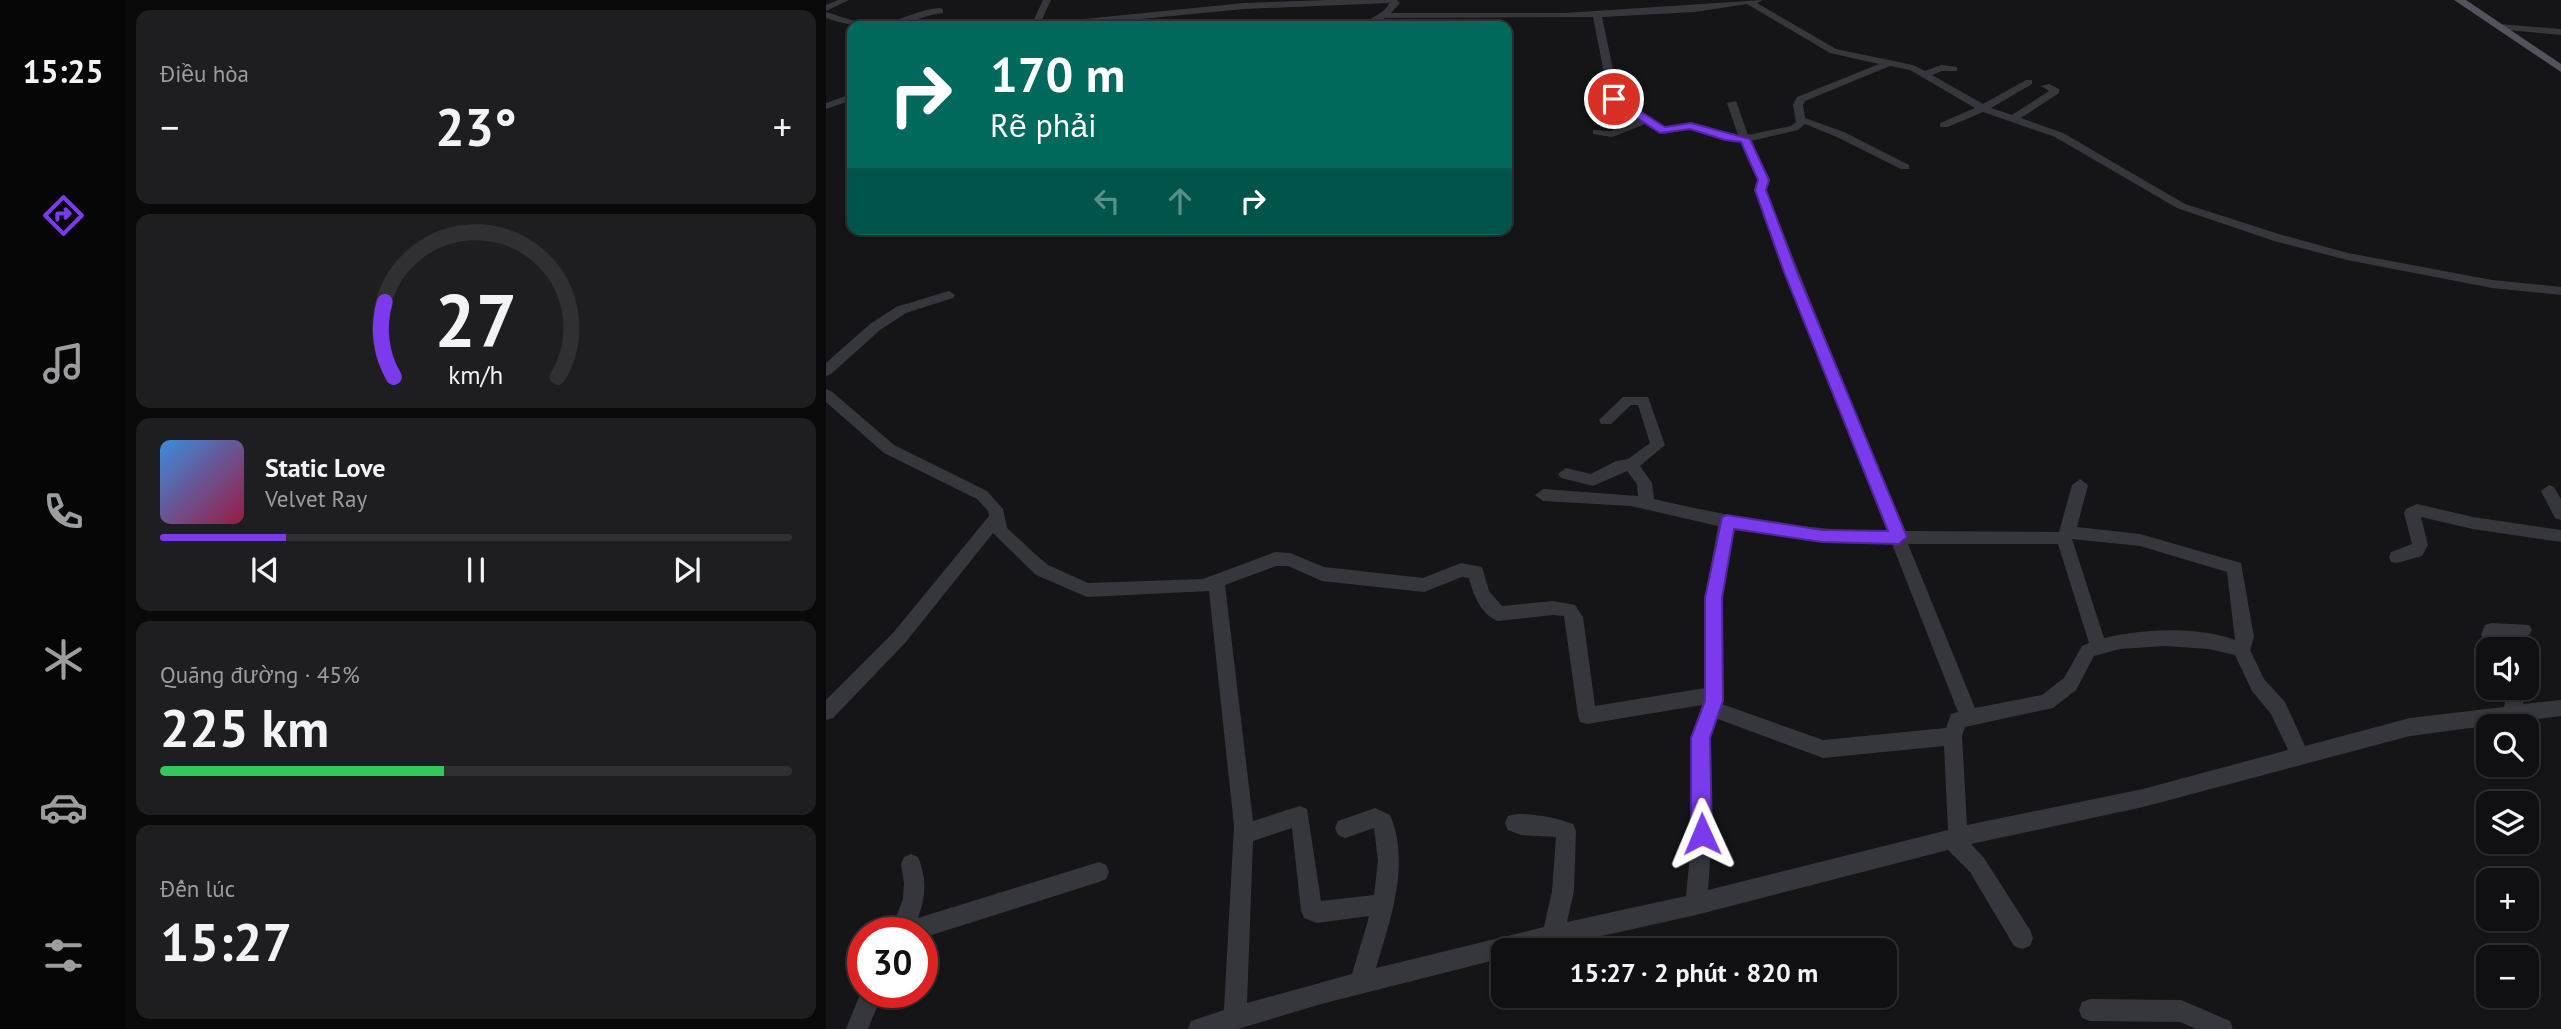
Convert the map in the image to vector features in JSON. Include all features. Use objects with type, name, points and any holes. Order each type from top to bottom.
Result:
[{"type":"main road","points":[[2459,0],[2561,69]]},
{"type":"street","points":[[826,8],[845,0]]},
{"type":"street","points":[[1037,21],[1046,0]]},
{"type":"street","points":[[1126,21],[1244,3],[1395,1],[1395,6],[1385,15],[1372,21]]},
{"type":"street","points":[[1385,15],[1522,17],[1695,9],[1755,1],[1833,51],[1913,68],[1983,108],[2069,139],[2181,206],[2278,238],[2347,256],[2492,284],[2561,291]]},
{"type":"street","points":[[895,21],[926,11],[940,10]]},
{"type":"street","points":[[1186,21],[1192,12]]},
{"type":"street","points":[[1597,14],[1613,96],[1664,131],[1691,126],[1725,137],[1745,139],[1794,128],[1801,120]]},
{"type":"street","points":[[826,15],[847,22]]},
{"type":"street","points":[[2499,27],[2561,32]]},
{"type":"street","points":[[1801,120],[1798,105],[1801,99],[1889,64]]},
{"type":"street","points":[[1926,74],[1940,68],[1954,69]]},
{"type":"street","points":[[1940,83],[1967,72]]},
{"type":"street","points":[[1944,125],[1983,108],[2029,82]]},
{"type":"street","points":[[2014,118],[2055,93],[2055,90],[2046,86]]},
{"type":"street","points":[[826,106],[847,99]]},
{"type":"street","points":[[1732,103],[1763,180],[1760,190],[1789,268],[1969,717]]},
{"type":"street","points":[[1597,132],[1609,135],[1645,120]]},
{"type":"street","points":[[1801,120],[1832,129],[1905,167]]},
{"type":"street","points":[[826,371],[875,327],[901,310],[949,295]]},
{"type":"street","points":[[826,394],[889,449],[982,495],[995,509],[995,520],[1000,531],[1042,570],[1087,590],[1104,592],[1216,583],[1275,559],[1290,560],[1322,573],[1424,585],[1461,570],[1476,572],[1481,594],[1498,614],[1553,608],[1569,610],[1574,617],[1587,716],[1713,702],[1822,748],[1850,748],[1953,736]]},
{"type":"street","points":[[1566,474],[1593,480],[1620,465],[1631,465],[1658,445],[1643,400],[1628,400],[1606,419]]},
{"type":"street","points":[[1631,465],[1644,483],[1647,503]]},
{"type":"street","points":[[2080,485],[2071,523],[2065,535],[2098,645]]},
{"type":"street","points":[[2549,491],[2561,514]]},
{"type":"street","points":[[1543,495],[1631,500],[1727,522],[1822,536],[2065,535],[2140,540],[2235,568],[2245,638],[2241,650],[2258,685],[2278,708],[2300,755]]},
{"type":"street","points":[[2397,557],[2416,551],[2420,545],[2412,513],[2417,510],[2473,523],[2561,537]]},
{"type":"street","points":[[826,712],[894,644],[995,520]]},
{"type":"street","points":[[1696,904],[1702,834],[1700,738],[1713,702],[1713,598],[1727,522]]},
{"type":"street","points":[[1216,583],[1243,834],[1235,1017]]},
{"type":"street","points":[[2491,637],[2491,630],[2524,630]]},
{"type":"street","points":[[2022,938],[1977,865],[1955,838],[1953,736],[1958,720],[2047,702],[2070,684],[2088,651],[2114,641],[2208,641],[2241,650]]},
{"type":"street","points":[[2512,713],[2515,700]]},
{"type":"street","points":[[1199,1029],[1360,983],[1553,935],[1696,904],[1955,838],[2143,798],[2410,727],[2561,708]]},
{"type":"street","points":[[1243,834],[1300,816],[1312,910],[1317,912],[1384,904]]},
{"type":"street","points":[[1345,828],[1375,818],[1383,822],[1386,831],[1387,879],[1384,904],[1360,983]]},
{"type":"street","points":[[1515,823],[1535,828],[1559,827],[1566,831],[1563,891],[1553,935]]},
{"type":"street","points":[[908,917],[917,884],[911,864]]},
{"type":"street","points":[[938,922],[1099,872]]},
{"type":"street","points":[[857,1029],[866,1008]]},
{"type":"street","points":[[2090,1010],[2181,1011],[2222,1029]]},
{"type":"route","points":[[1614,99],[1664,131],[1683,125],[1725,137],[1745,139],[1761,172],[1764,181],[1760,190],[1791,272],[1899,537],[1822,536],[1727,522],[1713,598],[1714,701],[1704,721],[1700,738],[1702,834]]}]
